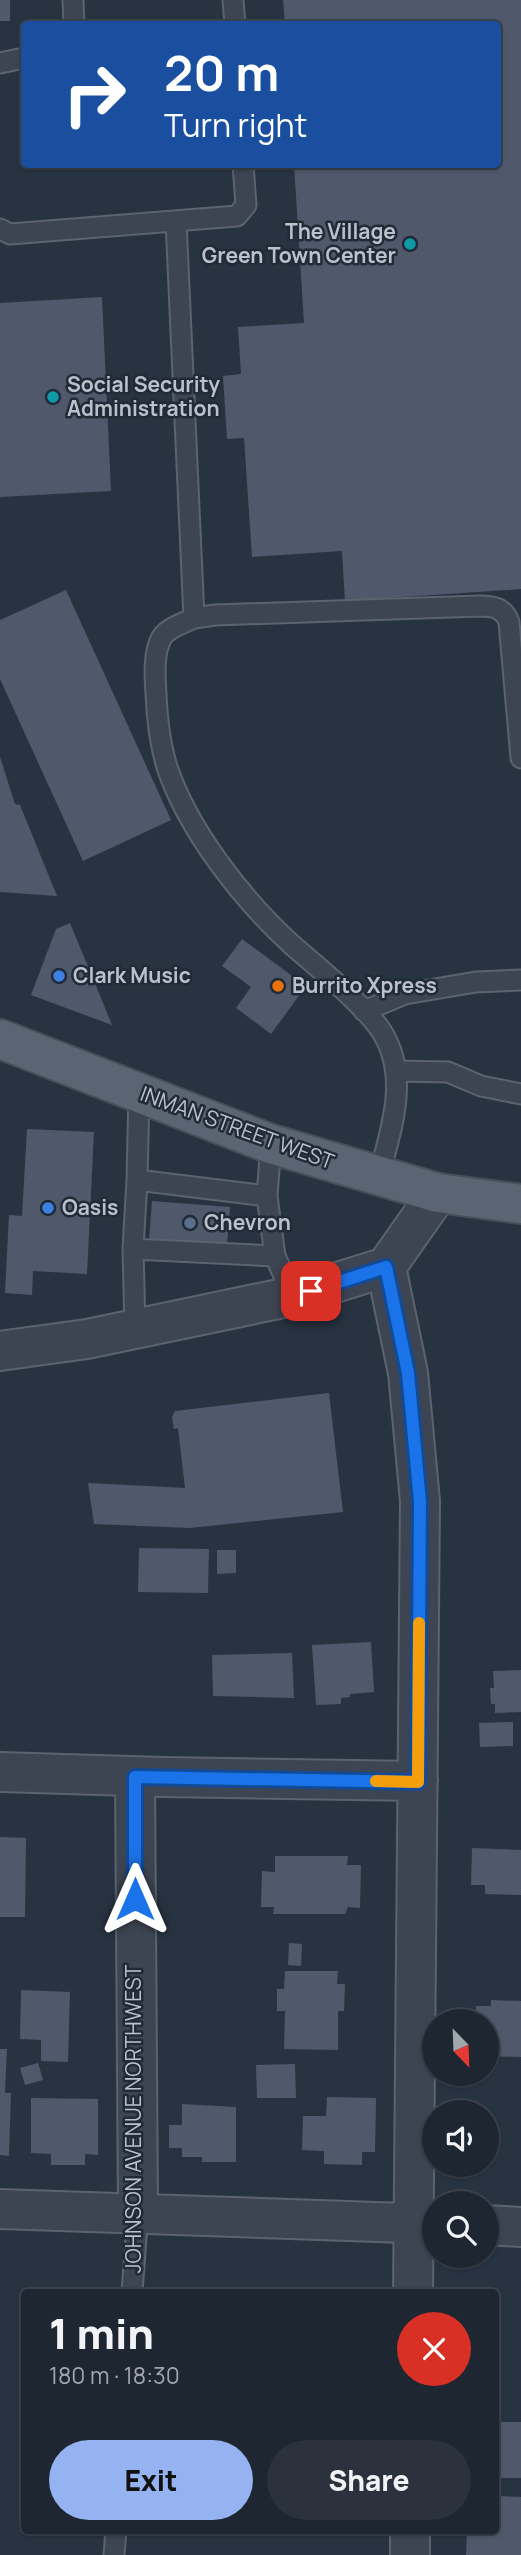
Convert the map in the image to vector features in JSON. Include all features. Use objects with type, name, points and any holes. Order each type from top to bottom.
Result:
[{"type":"main road","name":"INMAN STREET WEST","points":[[0,1039],[271,1144],[438,1193],[521,1204]]},
{"type":"street","points":[[0,1351],[87,1339],[293,1297],[386,1267],[438,1193]]},
{"type":"street","points":[[386,1267],[408,1373],[420,1502],[418,1782],[424,2191]]},
{"type":"street","points":[[0,1772],[87,1763],[135,1777],[418,1782]]},
{"type":"street","name":"JOHNSON AVENUE NORTHWEST","points":[[135,1777],[138,2212]]},
{"type":"street","points":[[0,2209],[422,2223]]},
{"type":"street","points":[[499,2226],[521,2227]]},
{"type":"street","points":[[413,2289],[422,2236]]},
{"type":"street","points":[[410,2534],[410,2555]]},
{"type":"lane","points":[[73,0],[74,21]]},
{"type":"lane","points":[[233,0],[234,21]]},
{"type":"lane","points":[[0,63],[21,59]]},
{"type":"lane","points":[[0,229],[10,234],[237,216],[246,205],[243,168]]},
{"type":"lane","points":[[176,220],[194,618]]},
{"type":"lane","points":[[379,1176],[395,1113],[394,1061],[382,1033],[364,1011],[272,926],[212,852],[167,766],[159,727],[155,676],[163,636],[194,618],[215,615],[497,608],[503,611],[509,622],[521,758]]},
{"type":"lane","points":[[364,1011],[405,994],[476,982],[521,980]]},
{"type":"lane","points":[[396,1071],[448,1072],[481,1086],[521,1094]]},
{"type":"lane","points":[[135,1328],[133,1249],[139,1093]]},
{"type":"lane","points":[[271,1144],[267,1196],[275,1256],[293,1297]]},
{"type":"lane","points":[[137,1180],[267,1196]]},
{"type":"lane","points":[[133,1249],[275,1256]]},
{"type":"lane","name":"JOHNSON AVENUE NORTHWEST","points":[[132,2289],[138,2212]]},
{"type":"lane","points":[[114,2555],[116,2534]]},
{"type":"building","points":[[0,0],[10,0],[10,21],[0,21]]},
{"type":"building","name":"The Village Green Town Center","points":[[283,0],[521,0],[521,589],[345,601],[342,551],[252,557],[244,438],[227,439],[223,376],[241,374],[238,327],[304,323],[294,168],[501,168],[501,21],[285,21]]},
{"type":"building","name":"Social Security Administration","points":[[102,297],[111,491],[0,497],[0,303]]},
{"type":"building","points":[[66,590],[171,820],[83,861],[0,679],[0,620]]},
{"type":"building","points":[[0,757],[15,804],[20,805],[57,896],[0,892]]},
{"type":"building","points":[[70,923],[112,1025],[31,995],[56,929]]},
{"type":"building","name":"Burrito Xpress","points":[[242,939],[306,986],[271,1034],[236,1008],[251,987],[222,966]]},
{"type":"building","points":[[27,1129],[94,1132],[87,1274],[33,1271],[32,1295],[5,1293],[9,1215],[22,1216]]},
{"type":"building","name":"Chevron","points":[[152,1201],[230,1207],[227,1246],[149,1240]]},
{"type":"building","points":[[329,1393],[343,1512],[190,1528],[94,1524],[88,1483],[185,1488],[178,1428],[174,1429],[172,1417],[175,1411]]},
{"type":"building","points":[[139,1548],[209,1549],[208,1593],[138,1592]]},
{"type":"building","points":[[217,1550],[236,1550],[236,1573],[217,1574]]},
{"type":"building","points":[[371,1642],[374,1692],[350,1694],[350,1697],[341,1698],[341,1704],[316,1705],[312,1645]]},
{"type":"building","points":[[292,1653],[294,1698],[213,1696],[212,1655]]},
{"type":"building","points":[[521,1670],[521,1712],[495,1713],[495,1704],[491,1704],[490,1688],[494,1688],[493,1671]]},
{"type":"building","points":[[513,1722],[513,1746],[480,1747],[479,1723]]},
{"type":"building","points":[[0,1837],[26,1838],[25,1917],[0,1917]]},
{"type":"building","points":[[472,1848],[521,1850],[521,1895],[485,1894],[485,1885],[471,1885]]},
{"type":"building","points":[[275,1856],[348,1856],[347,1865],[361,1865],[360,1908],[348,1907],[345,1914],[273,1914],[274,1907],[261,1907],[262,1871],[275,1872]]},
{"type":"building","points":[[289,1943],[302,1944],[301,1966],[288,1965]]},
{"type":"building","points":[[285,1971],[338,1971],[337,1984],[345,1984],[344,2011],[338,2011],[338,2050],[284,2049],[285,2011],[277,2011],[277,1989],[284,1989]]},
{"type":"building","points":[[21,1990],[70,1992],[68,2062],[41,2061],[41,2040],[20,2039]]},
{"type":"building","points":[[491,2000],[521,2001],[521,2057],[499,2056],[499,2009],[476,2009],[476,2006],[491,2006]]},
{"type":"building","points":[[0,2049],[7,2049],[5,2093],[11,2093],[9,2156],[0,2155]]},
{"type":"building","points":[[38,2063],[43,2080],[25,2085],[20,2068]]},
{"type":"building","points":[[295,2064],[296,2098],[257,2098],[256,2065]]},
{"type":"building","points":[[327,2097],[376,2098],[375,2152],[362,2152],[362,2165],[324,2164],[324,2151],[302,2150],[303,2116],[326,2116]]},
{"type":"building","points":[[31,2098],[98,2099],[98,2155],[85,2154],[85,2165],[51,2165],[51,2154],[31,2153]]},
{"type":"building","points":[[182,2104],[236,2107],[236,2162],[202,2162],[202,2157],[182,2157],[182,2148],[169,2148],[169,2125],[182,2125]]},
{"type":"building","points":[[499,2422],[521,2422],[521,2478],[499,2478]]},
{"type":"building","points":[[499,2496],[521,2497],[521,2555],[466,2555],[467,2534],[499,2534]]},
{"type":"slow traffic","points":[[376,1781],[418,1782],[419,1623]]},
{"type":"place","name":"The Village Green Town Center","points":[[410,244]]},
{"type":"place","name":"Social Security Administration","points":[[53,397]]},
{"type":"place","name":"Clark Music","points":[[59,976]]},
{"type":"place","name":"Burrito Xpress","points":[[278,986]]},
{"type":"place","name":"Oasis","points":[[48,1208]]},
{"type":"place","name":"Chevron","points":[[190,1223]]},
{"type":"route","points":[[135,1899],[135,1777],[418,1782],[420,1502],[408,1373],[386,1267],[311,1291]]}]
